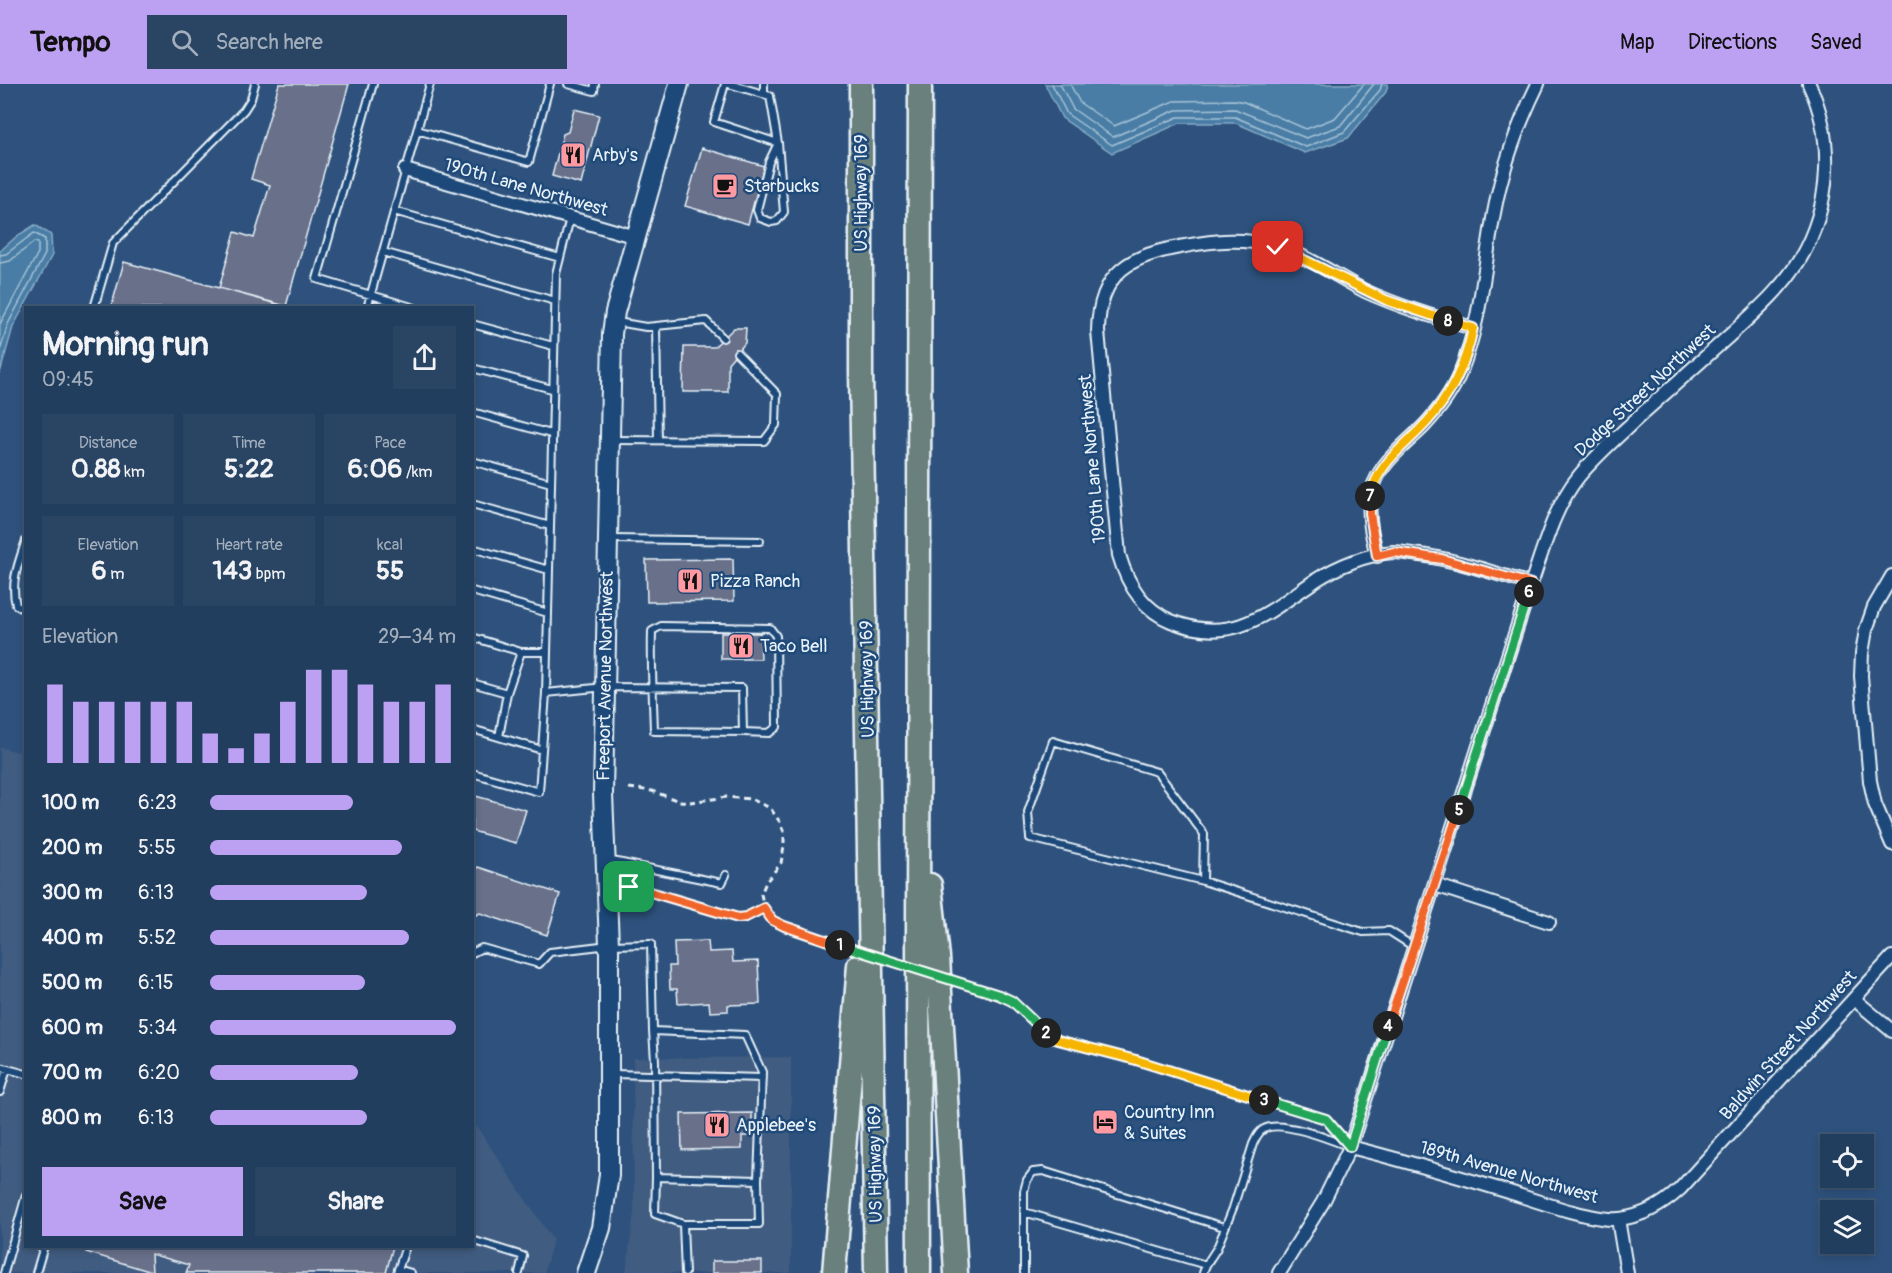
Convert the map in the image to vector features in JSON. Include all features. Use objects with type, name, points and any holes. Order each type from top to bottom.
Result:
[{"type":"highway","name":"US Highway 169","points":[[861,84],[861,372],[876,1273]]},
{"type":"highway","points":[[920,84],[918,784],[920,1273]]},
{"type":"highway","points":[[918,784],[938,957],[956,1273]]},
{"type":"highway","points":[[834,1273],[870,844]]},
{"type":"street","name":"Freeport Avenue Northwest","points":[[586,1273],[601,1228],[609,1175],[609,945],[603,794],[610,363],[614,322],[679,84]]},
{"type":"street","points":[[1377,556],[1370,514],[1370,500],[1374,484],[1381,468],[1425,424],[1460,374],[1473,328],[1494,210],[1506,160],[1538,84]]},
{"type":"street","name":"Dodge Street Northwest","points":[[1279,1273],[1323,1202],[1350,1147],[1531,584],[1555,517],[1578,478],[1613,441],[1773,294],[1800,259],[1817,220],[1826,179],[1826,137],[1821,115],[1809,84]]},
{"type":"street","name":"190th Lane Northwest","points":[[405,170],[636,237]]},
{"type":"street","name":"190th Lane Northwest","points":[[1473,328],[1429,316],[1386,300],[1278,247],[1236,239],[1156,251],[1139,257],[1125,266],[1114,278],[1098,311],[1119,555],[1124,572],[1141,600],[1164,618],[1202,629],[1224,629],[1246,624],[1265,615],[1335,569],[1355,561],[1394,552],[1442,559],[1531,584]]},
{"type":"street","points":[[1892,576],[1874,607],[1866,630],[1861,676],[1870,781],[1875,804],[1892,844]]},
{"type":"street","points":[[1435,885],[1549,922]]},
{"type":"street","name":"Baldwin Street Northwest","points":[[1709,1156],[1892,957]]},
{"type":"street","points":[[1854,999],[1892,1031]]},
{"type":"street","name":"189th Avenue Northwest","points":[[1350,1147],[1423,1166],[1566,1210],[1618,1219],[1654,1209],[1668,1200],[1709,1156]]},
{"type":"street","points":[[1618,1219],[1627,1273]]},
{"type":"lane","points":[[95,306],[113,243],[244,110],[255,84]]},
{"type":"lane","points":[[373,84],[317,279],[408,306]]},
{"type":"lane","points":[[368,306],[430,84]]},
{"type":"lane","points":[[417,130],[529,162],[550,84]]},
{"type":"lane","points":[[568,84],[594,91],[595,84]]},
{"type":"lane","points":[[778,143],[714,123],[727,84],[770,96],[778,143],[784,212],[777,221],[771,222],[760,218],[757,210],[769,162],[778,143]]},
{"type":"lane","points":[[764,84],[764,94]]},
{"type":"lane","points":[[394,211],[560,258]]},
{"type":"lane","points":[[474,774],[539,792],[546,693],[556,274],[570,218]]},
{"type":"lane","points":[[383,252],[555,301]]},
{"type":"lane","points":[[614,322],[646,327],[706,321],[723,338]]},
{"type":"lane","points":[[474,325],[553,346]]},
{"type":"lane","points":[[656,326],[658,440]]},
{"type":"lane","points":[[609,440],[764,441],[776,425],[777,394],[737,353]]},
{"type":"lane","points":[[474,369],[552,389]]},
{"type":"lane","points":[[474,413],[551,434]]},
{"type":"lane","points":[[474,462],[550,483]]},
{"type":"lane","points":[[474,505],[550,526]]},
{"type":"lane","points":[[607,539],[760,541]]},
{"type":"lane","points":[[24,546],[14,579],[13,592],[16,605],[24,610]]},
{"type":"lane","points":[[474,549],[549,570]]},
{"type":"lane","points":[[474,592],[548,613]]},
{"type":"lane","points":[[661,627],[770,628],[776,636],[777,727],[769,733],[743,732],[654,731],[652,632],[661,627]]},
{"type":"lane","points":[[474,638],[521,652],[547,652]]},
{"type":"lane","points":[[499,737],[507,693],[521,652]]},
{"type":"lane","points":[[474,684],[507,693]]},
{"type":"lane","points":[[546,693],[605,687],[742,688],[743,732]]},
{"type":"lane","points":[[474,730],[542,750]]},
{"type":"lane","points":[[1203,881],[1204,834],[1157,772],[1053,741],[1028,812],[1030,838],[1203,881],[1363,932],[1389,931],[1414,947]]},
{"type":"lane","points":[[606,860],[722,883],[726,875]]},
{"type":"lane","points":[[474,952],[482,948],[539,964],[550,952],[609,945],[651,944],[653,1031],[655,1075],[655,1214],[683,1224],[759,1224],[758,1179],[762,1072],[745,1035],[653,1031]]},
{"type":"lane","points":[[0,1092],[3,1068],[24,1073]]},
{"type":"lane","points":[[609,1074],[762,1078]]},
{"type":"lane","points":[[1203,1273],[1217,1248],[1233,1208],[1258,1134],[1272,1127],[1305,1131],[1350,1147]]},
{"type":"lane","points":[[1024,1273],[1024,1191],[1027,1179],[1033,1172],[1043,1171],[1224,1227]]},
{"type":"lane","points":[[656,1177],[758,1179]]},
{"type":"lane","points":[[4,1273],[24,1202]]},
{"type":"lane","points":[[1024,1212],[1206,1265]]},
{"type":"lane","points":[[683,1224],[685,1273]]},
{"type":"lane","points":[[474,1241],[523,1256],[519,1273]]},
{"type":"lane","points":[[36,1273],[43,1248]]},
{"type":"lane","points":[[405,1248],[398,1271],[411,1273]]},
{"type":"path","points":[[629,788],[652,791],[679,801],[690,802],[727,797],[751,799],[770,808],[784,832],[782,863],[766,882],[761,894],[764,908],[772,920],[801,933],[1012,1001],[1042,1031],[1058,1040],[1136,1060],[1326,1119],[1350,1147]]},
{"type":"path","points":[[629,887],[738,918],[746,917],[764,908]]},
{"type":"shaded area","points":[[0,747],[24,754],[24,1248],[474,1248],[474,1122],[553,1240],[544,1273],[0,1273]]},
{"type":"shaded area","points":[[791,1057],[791,1273],[626,1273],[634,1212],[633,1058]]},
{"type":"water","points":[[1045,84],[1388,84],[1386,92],[1348,138],[1305,153],[1236,123],[1180,123],[1112,153],[1062,118]]},
{"type":"water","points":[[35,225],[51,235],[52,255],[13,327],[0,373],[0,251],[17,236]]},
{"type":"building","points":[[279,84],[349,84],[286,306],[219,288],[235,232],[254,238],[270,185],[251,179]]},
{"type":"building","name":"Arby's","points":[[574,109],[599,115],[581,184],[552,176],[563,134],[568,132]]},
{"type":"building","name":"Starbucks","points":[[702,148],[764,166],[748,224],[685,206]]},
{"type":"building","points":[[124,262],[284,306],[112,306]]},
{"type":"building","points":[[734,328],[746,328],[745,343],[728,363],[728,392],[683,392],[684,347],[714,347]]},
{"type":"building","name":"Pizza Ranch","points":[[733,559],[734,601],[647,602],[646,560]]},
{"type":"building","name":"Taco Bell","points":[[721,633],[760,633],[761,659],[721,659]]},
{"type":"building","points":[[474,796],[526,810],[516,843],[474,832]]},
{"type":"building","points":[[478,867],[560,894],[547,935],[480,913],[474,916],[474,869]]},
{"type":"building","points":[[708,941],[709,952],[732,951],[733,962],[758,961],[760,1004],[728,1005],[728,1011],[710,1012],[709,1002],[678,1004],[677,989],[670,989],[669,966],[675,966],[674,942]]},
{"type":"building","name":"Applebee's","points":[[752,1113],[752,1136],[742,1136],[742,1149],[682,1150],[681,1114]]},
{"type":"building","points":[[87,1248],[392,1248],[386,1273],[186,1273],[189,1265],[151,1254],[152,1272],[86,1252]]},
{"type":"building","points":[[712,1261],[762,1261],[762,1273],[712,1273]]},
{"type":"place","name":"Arby's","points":[[573,155]]},
{"type":"place","name":"Starbucks","points":[[725,186]]},
{"type":"place","name":"Pizza Ranch","points":[[690,581]]},
{"type":"place","name":"Taco Bell","points":[[741,646]]},
{"type":"place","name":"Country Inn & Suites","points":[[1105,1122]]},
{"type":"place","name":"Applebee's","points":[[717,1125]]},
{"type":"route","points":[[629,887],[738,918],[746,917],[764,908],[772,920],[801,933],[999,995],[1012,1001],[1042,1031],[1058,1040],[1136,1060],[1326,1119],[1350,1147],[1531,584],[1442,559],[1394,552],[1377,556],[1370,514],[1370,500],[1374,484],[1381,468],[1425,424],[1450,391],[1460,374],[1473,328],[1429,316],[1386,300],[1278,247]]}]
